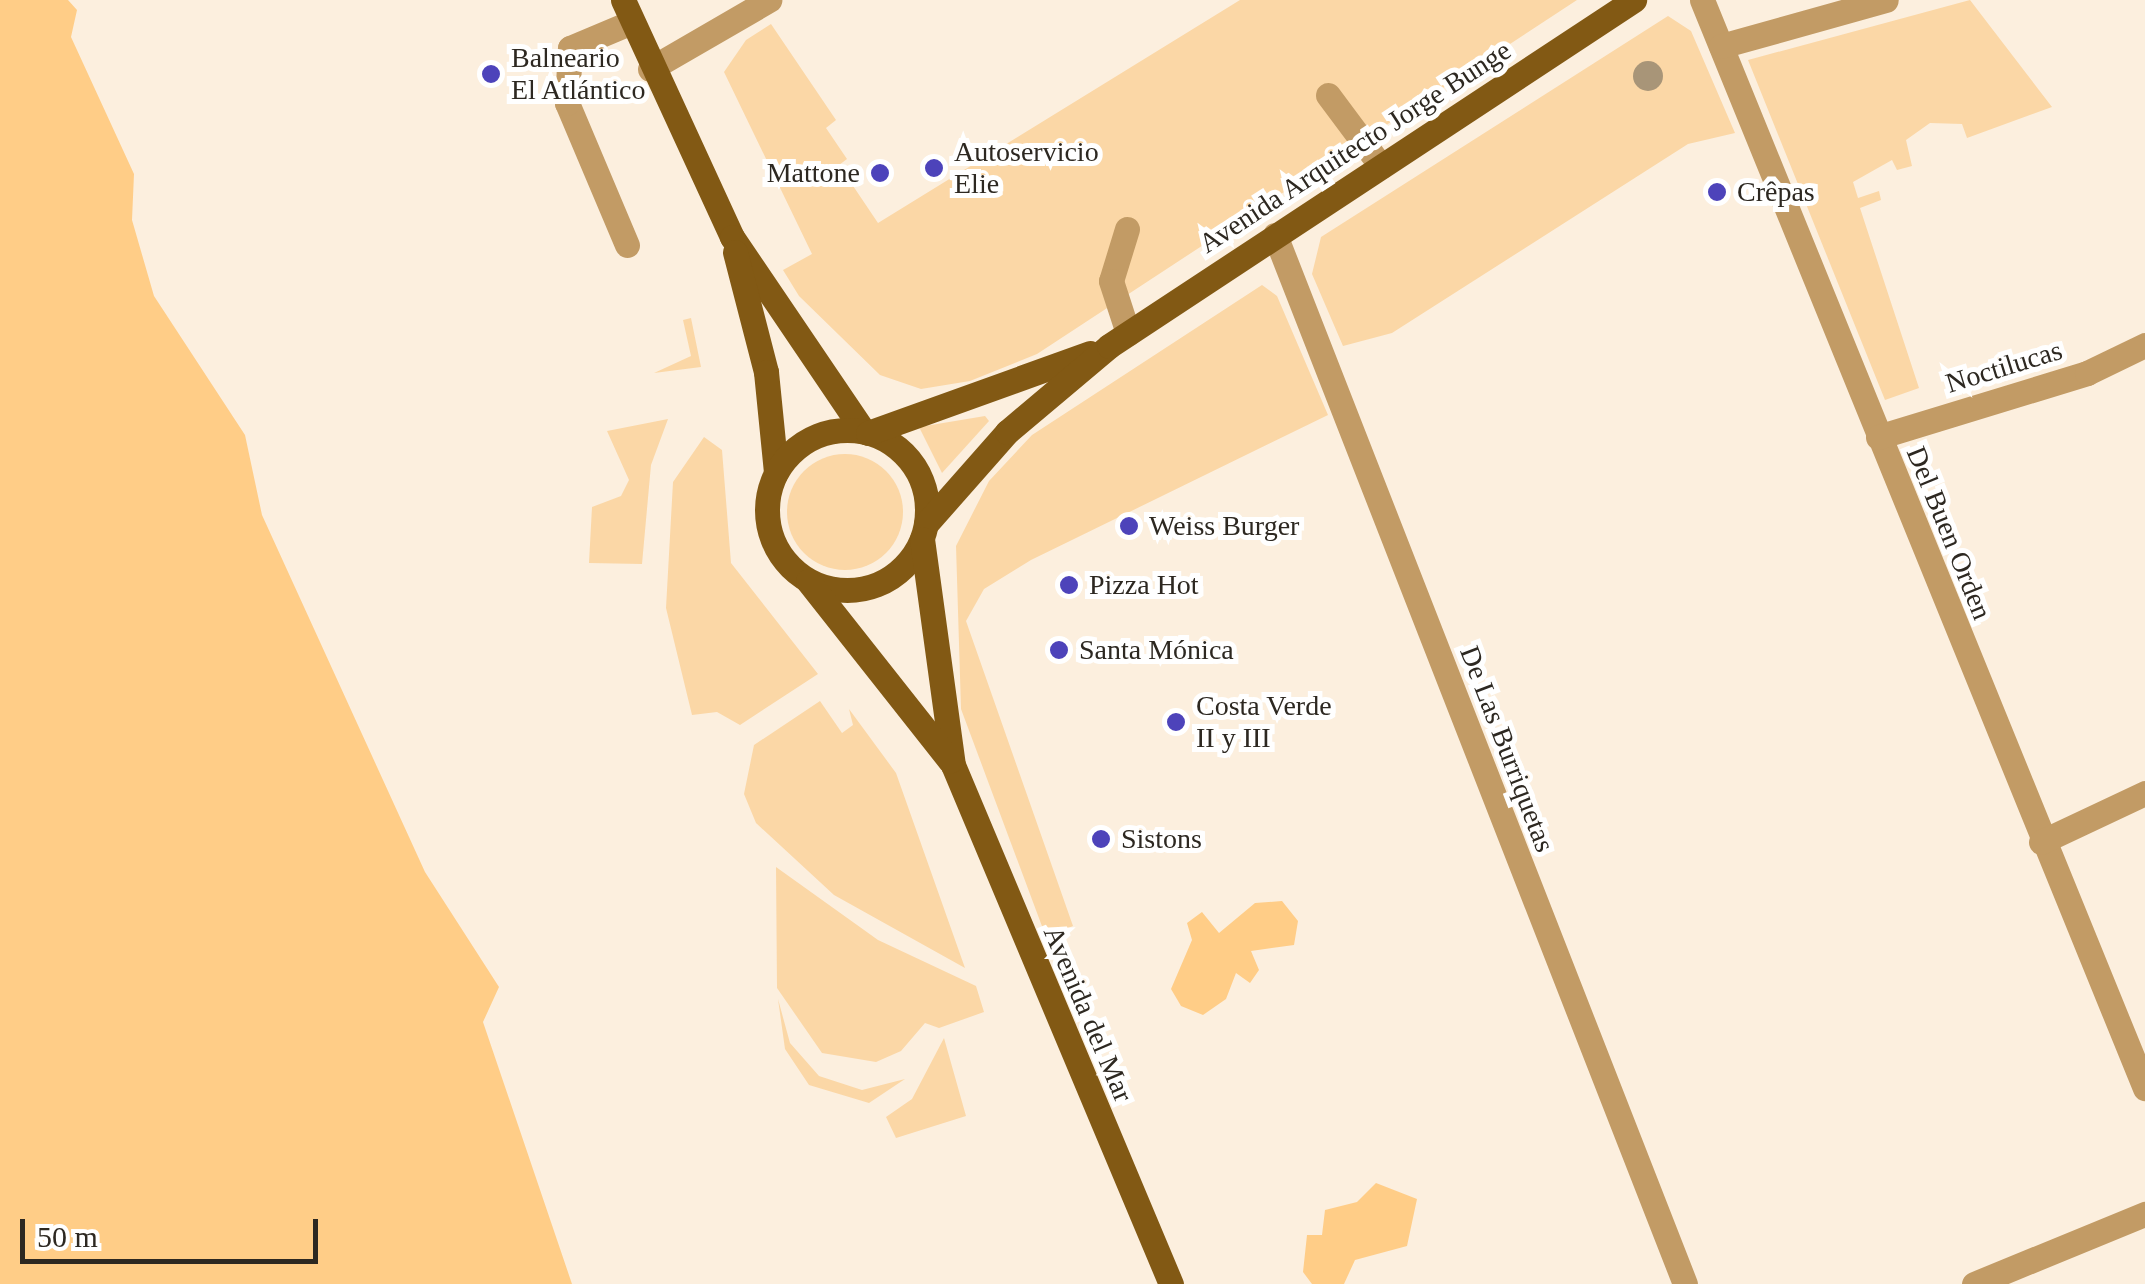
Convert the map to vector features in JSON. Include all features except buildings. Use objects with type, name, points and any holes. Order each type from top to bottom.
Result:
[{"type":"main road","name":"Avenida Arquitecto Jorge Bunge","points":[[924,532],[1006,432],[1118,339],[1634,0]]},
{"type":"main road","points":[[627,11],[650,68],[732,237],[866,432],[920,478],[924,532],[873,586],[807,580],[770,532],[776,473],[766,372],[732,237]]},
{"type":"main road","name":"Avenida Arquitecto Jorge Bunge","points":[[866,432],[1118,339]]},
{"type":"main road","points":[[776,473],[823,434],[866,432]]},
{"type":"main road","name":"Avenida del Mar","points":[[924,532],[954,765],[1170,1284]]},
{"type":"main road","name":"Avenida del Mar","points":[[807,580],[954,765]]},
{"type":"street","points":[[650,68],[769,0]]},
{"type":"street","name":"Del Buen Orden","points":[[1702,0],[2041,842],[2145,1088]]},
{"type":"street","points":[[1721,46],[1886,0]]},
{"type":"street","points":[[627,11],[570,48],[567,103],[627,245]]},
{"type":"street","points":[[1328,94],[1380,166]]},
{"type":"street","points":[[1118,339],[1111,281],[1127,230]]},
{"type":"street","name":"De Las Burriquetas","points":[[1275,235],[1685,1284]]},
{"type":"street","name":"Noctilucas","points":[[1878,437],[2087,373],[2145,345]]},
{"type":"street","points":[[2041,842],[2145,793]]},
{"type":"street","points":[[1974,1284],[2145,1214]]},
{"type":"shaded area","points":[[0,0],[68,0],[77,10],[71,37],[134,174],[132,220],[154,296],[245,435],[262,515],[425,872],[499,987],[483,1022],[572,1284],[0,1284]]},
{"type":"shaded area","points":[[1240,0],[1577,0],[1037,354],[970,381],[921,389],[880,375],[799,296],[783,270],[812,254],[724,72],[746,40],[771,24],[836,120],[826,128],[847,159],[839,165],[878,223]]},
{"type":"shaded area","points":[[1970,0],[2052,107],[1967,138],[1962,124],[1930,123],[1906,140],[1912,166],[1897,170],[1892,160],[1853,182],[1858,198],[1879,191],[1881,200],[1860,208],[1919,388],[1885,400],[1748,60]]},
{"type":"shaded area","points":[[1668,16],[1691,31],[1735,133],[1688,144],[1392,333],[1343,346],[1312,274],[1321,237]]},
{"type":"shaded area","points":[[1262,285],[1277,296],[1328,415],[1031,560],[984,589],[966,621],[1073,926],[1046,937],[961,709],[956,546],[989,481],[1032,435]]},
{"type":"shaded area","points":[[691,318],[701,367],[654,373],[691,356],[683,320]]},
{"type":"shaded area","points":[[985,416],[989,421],[942,473],[919,427]]},
{"type":"shaded area","points":[[668,419],[651,465],[642,564],[589,563],[592,507],[621,496],[629,480],[607,431]]},
{"type":"shaded area","points":[[704,437],[722,450],[731,563],[818,674],[740,725],[717,712],[692,715],[666,608],[673,482]]},
{"type":"shaded area","points":[[845,454],[867,458],[886,471],[899,490],[903,512],[899,534],[886,553],[867,566],[845,570],[823,566],[804,553],[791,534],[787,512],[791,490],[804,471],[823,458]]},
{"type":"shaded area","points":[[820,701],[842,733],[853,725],[849,709],[896,773],[965,968],[834,895],[756,823],[744,794],[754,745]]},
{"type":"shaded area","points":[[776,867],[878,940],[976,986],[984,1012],[939,1028],[925,1023],[901,1051],[876,1062],[822,1053],[777,988]]},
{"type":"shaded area","points":[[1282,901],[1298,921],[1294,945],[1251,951],[1259,970],[1250,983],[1236,973],[1226,999],[1203,1015],[1181,1006],[1171,989],[1192,940],[1187,923],[1202,912],[1219,933],[1255,903]]},
{"type":"shaded area","points":[[778,999],[790,1043],[819,1076],[862,1090],[905,1079],[869,1103],[809,1085],[785,1049]]},
{"type":"shaded area","points":[[944,1038],[966,1116],[896,1138],[886,1117],[912,1099]]},
{"type":"shaded area","points":[[1376,1183],[1417,1199],[1407,1246],[1355,1260],[1344,1284],[1312,1284],[1303,1272],[1307,1235],[1322,1235],[1325,1210],[1357,1202]]},
{"type":"place","name":"Balneario El Atlántico","points":[[491,74]]},
{"type":"place","name":"Autoservicio Elie","points":[[934,168]]},
{"type":"place","name":"Mattone","points":[[880,173]]},
{"type":"place","name":"Crêpas","points":[[1717,192]]},
{"type":"place","name":"Weiss Burger","points":[[1129,526]]},
{"type":"place","name":"Pizza Hot","points":[[1069,585]]},
{"type":"place","name":"Santa Mónica","points":[[1059,650]]},
{"type":"place","name":"Costa Verde II y III","points":[[1176,722]]},
{"type":"place","name":"Sistons","points":[[1101,839]]}]
